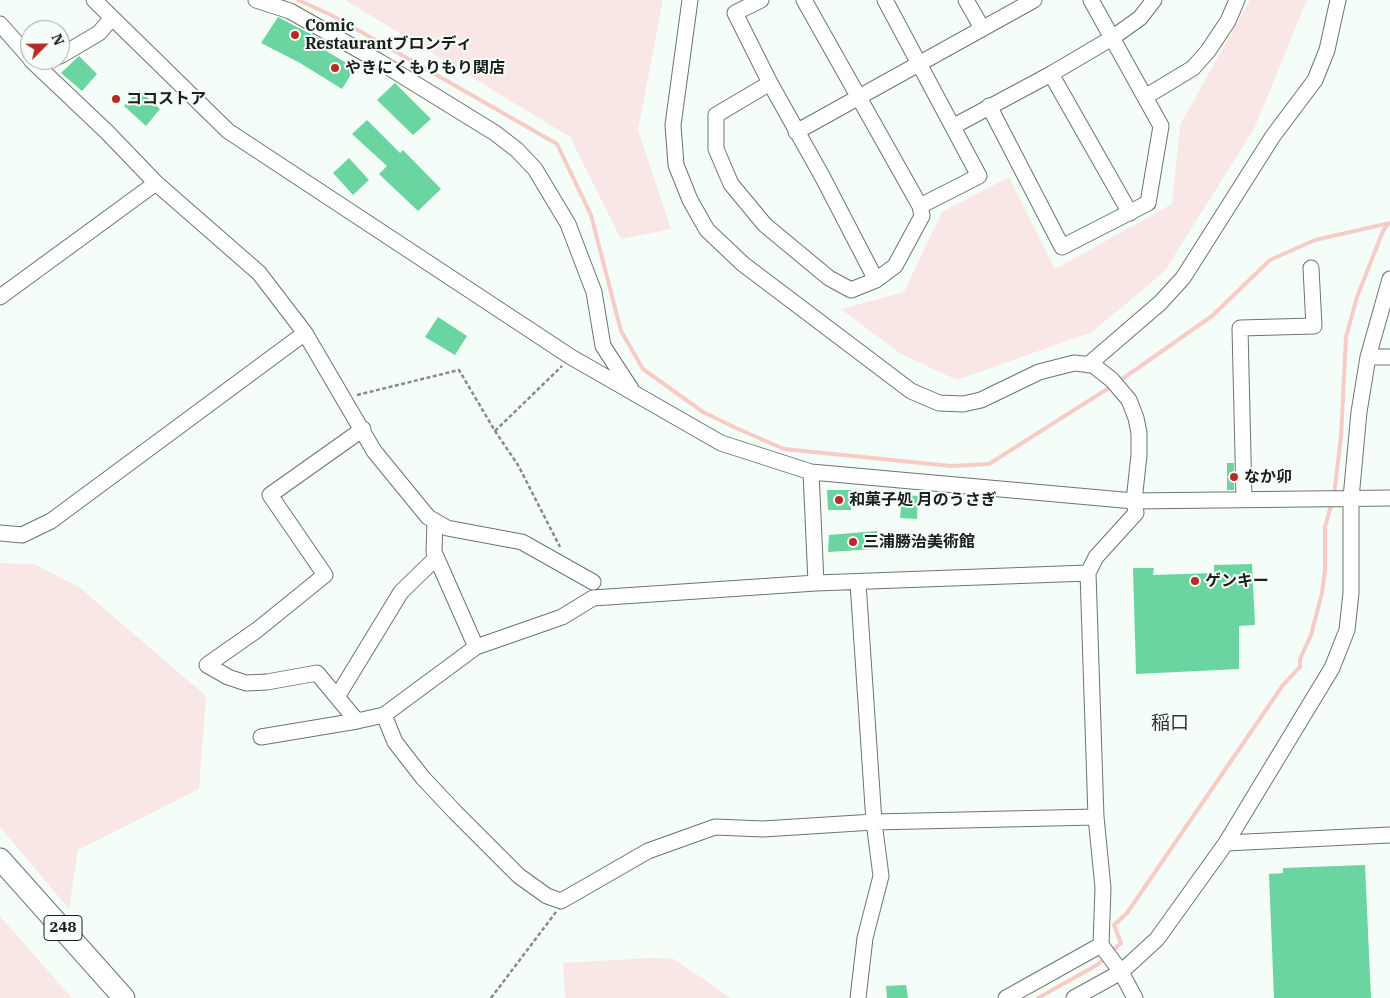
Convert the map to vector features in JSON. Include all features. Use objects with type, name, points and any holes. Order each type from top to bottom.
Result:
[{"type":"highway","name":"248","points":[[0,859],[124,998]]},
{"type":"highway","name":"248","points":[[0,871],[80,956],[113,998]]},
{"type":"street","points":[[94,0],[228,131],[571,358],[632,390],[721,443],[811,472],[1134,501],[1390,498]]},
{"type":"street","points":[[256,0],[290,11],[380,62],[495,132],[517,150],[535,169],[568,224],[594,292],[603,346],[632,390]]},
{"type":"street","points":[[690,0],[673,125],[676,166],[690,200],[707,230],[743,264],[911,391],[939,403],[964,404],[981,400],[1056,366],[1074,363],[1090,365],[1118,387],[1129,400],[1136,418],[1139,455],[1134,501],[1136,513],[1096,557],[1088,573],[1096,817],[1103,888],[1101,945],[1121,972],[1135,998]]},
{"type":"street","points":[[761,0],[735,13],[770,83],[876,280]]},
{"type":"street","points":[[770,83],[716,115],[716,149],[731,184],[765,225],[828,278],[851,290],[876,280],[895,266],[922,216],[920,206],[906,178],[857,98],[804,0]]},
{"type":"street","points":[[885,0],[954,126],[979,176],[920,206]]},
{"type":"street","points":[[966,0],[982,28]]},
{"type":"street","points":[[796,132],[1034,0]]},
{"type":"street","points":[[989,106],[1062,247],[1148,203],[1161,126],[1091,0]]},
{"type":"street","points":[[954,126],[1051,74],[1112,38],[1140,18],[1154,0]]},
{"type":"street","points":[[1145,98],[1193,68],[1208,51],[1228,21],[1237,0]]},
{"type":"street","points":[[1090,365],[1160,303],[1183,278],[1273,136],[1315,80],[1327,50],[1338,0]]},
{"type":"street","points":[[70,50],[99,33],[112,18]]},
{"type":"street","points":[[2,32],[20,49]]},
{"type":"street","points":[[41,70],[156,182],[259,273],[305,333],[363,429],[374,452],[428,517],[448,528],[522,542],[593,582]]},
{"type":"street","points":[[1051,74],[1130,213]]},
{"type":"street","points":[[0,297],[156,182]]},
{"type":"street","points":[[1244,500],[1240,328],[1314,326],[1311,268]]},
{"type":"street","points":[[1074,998],[1121,972],[1157,939],[1226,842],[1332,668],[1347,630],[1352,571],[1351,498],[1359,412],[1368,357],[1388,288]]},
{"type":"street","points":[[0,533],[22,535],[51,521],[305,333]]},
{"type":"street","points":[[1368,357],[1390,357]]},
{"type":"street","points":[[357,721],[316,673],[267,682],[246,683],[228,677],[207,665],[257,630],[325,575],[270,495],[363,429]]},
{"type":"street","points":[[811,472],[816,583]]},
{"type":"street","points":[[435,521],[434,552],[476,647]]},
{"type":"street","points":[[337,698],[401,592],[436,558]]},
{"type":"street","points":[[261,737],[384,715],[476,647],[562,617],[593,598],[816,583],[858,583],[1088,573]]},
{"type":"street","points":[[858,583],[874,822],[880,876],[865,938],[858,998]]},
{"type":"street","points":[[384,715],[395,742],[423,778],[455,812],[519,876],[547,896],[561,901],[648,851],[715,826],[763,829],[874,822],[1096,817]]},
{"type":"street","points":[[1226,842],[1390,835]]},
{"type":"street","points":[[1006,998],[1101,945]]},
{"type":"path","points":[[495,431],[571,358]]},
{"type":"path","points":[[344,398],[459,370],[495,431],[518,465],[557,544],[563,550]]},
{"type":"path","points":[[490,998],[539,931],[553,916],[561,901]]},
{"type":"shaded area","points":[[345,0],[663,0],[638,130],[671,229],[621,239],[570,137]]},
{"type":"shaded area","points":[[1250,0],[1307,0],[1254,129],[1164,272],[1092,332],[957,380],[901,354],[841,309],[904,292],[942,212],[1009,177],[1055,269],[1172,204],[1180,125]]},
{"type":"shaded area","points":[[0,563],[35,564],[80,588],[206,696],[199,789],[78,850],[69,909],[0,827]]},
{"type":"shaded area","points":[[0,916],[13,931],[72,998],[0,998]]},
{"type":"shaded area","points":[[653,958],[674,959],[731,998],[565,998],[563,963]]},
{"type":"building","points":[[278,17],[320,39],[316,45],[355,68],[342,89],[300,63],[261,43]]},
{"type":"building","points":[[79,56],[97,74],[82,91],[61,73],[64,70],[70,70],[70,64]]},
{"type":"building","points":[[395,83],[431,119],[413,135],[377,100]]},
{"type":"building","points":[[139,90],[160,109],[146,126],[124,106]]},
{"type":"building","points":[[367,120],[400,153],[403,150],[441,189],[418,211],[379,174],[387,166],[352,134]]},
{"type":"building","points":[[349,158],[369,180],[353,195],[333,173]]},
{"type":"building","points":[[438,317],[467,336],[455,355],[425,337]]},
{"type":"building","points":[[1227,463],[1234,463],[1234,490],[1227,490]]},
{"type":"building","name":"和菓子処 月のうさぎ","points":[[827,490],[851,490],[851,510],[828,510]]},
{"type":"building","points":[[902,495],[918,496],[917,519],[900,518]]},
{"type":"building","name":"三浦勝治美術館","points":[[877,531],[877,549],[828,552],[829,535]]},
{"type":"building","points":[[1252,564],[1255,625],[1239,626],[1239,669],[1136,674],[1133,568],[1154,568],[1153,575],[1214,573],[1214,565]]},
{"type":"building","points":[[1365,865],[1371,998],[1274,998],[1269,874],[1283,873],[1283,868]]},
{"type":"building","points":[[906,985],[908,998],[887,998],[886,986]]},
{"type":"waterway","points":[[298,0],[331,15],[557,144],[591,215],[621,331],[643,369],[703,412],[736,428],[784,449],[951,466],[989,464],[1112,386]]},
{"type":"waterway","points":[[1118,382],[1212,316],[1270,260],[1315,240],[1390,223]]},
{"type":"waterway","points":[[1334,495],[1341,437],[1346,337],[1357,297],[1383,231],[1388,224]]},
{"type":"waterway","points":[[1111,952],[1121,943],[1114,925],[1127,913],[1283,685],[1300,667],[1300,659],[1311,635],[1322,593],[1325,570],[1325,527],[1332,502]]},
{"type":"waterway","points":[[1038,998],[1097,965],[1106,957]]},
{"type":"place","name":"Comic Restaurantブロンディ","points":[[295,35]]},
{"type":"place","name":"やきにくもりもり関店","points":[[335,68]]},
{"type":"place","name":"ココストア","points":[[116,99]]},
{"type":"place","name":"なか卯","points":[[1234,477]]},
{"type":"place","name":"和菓子処 月のうさぎ","points":[[839,500]]},
{"type":"place","name":"三浦勝治美術館","points":[[853,542]]},
{"type":"place","name":"ゲンキー","points":[[1195,581]]},
{"type":"district","name":"稲口","points":[[1170,724]]}]
